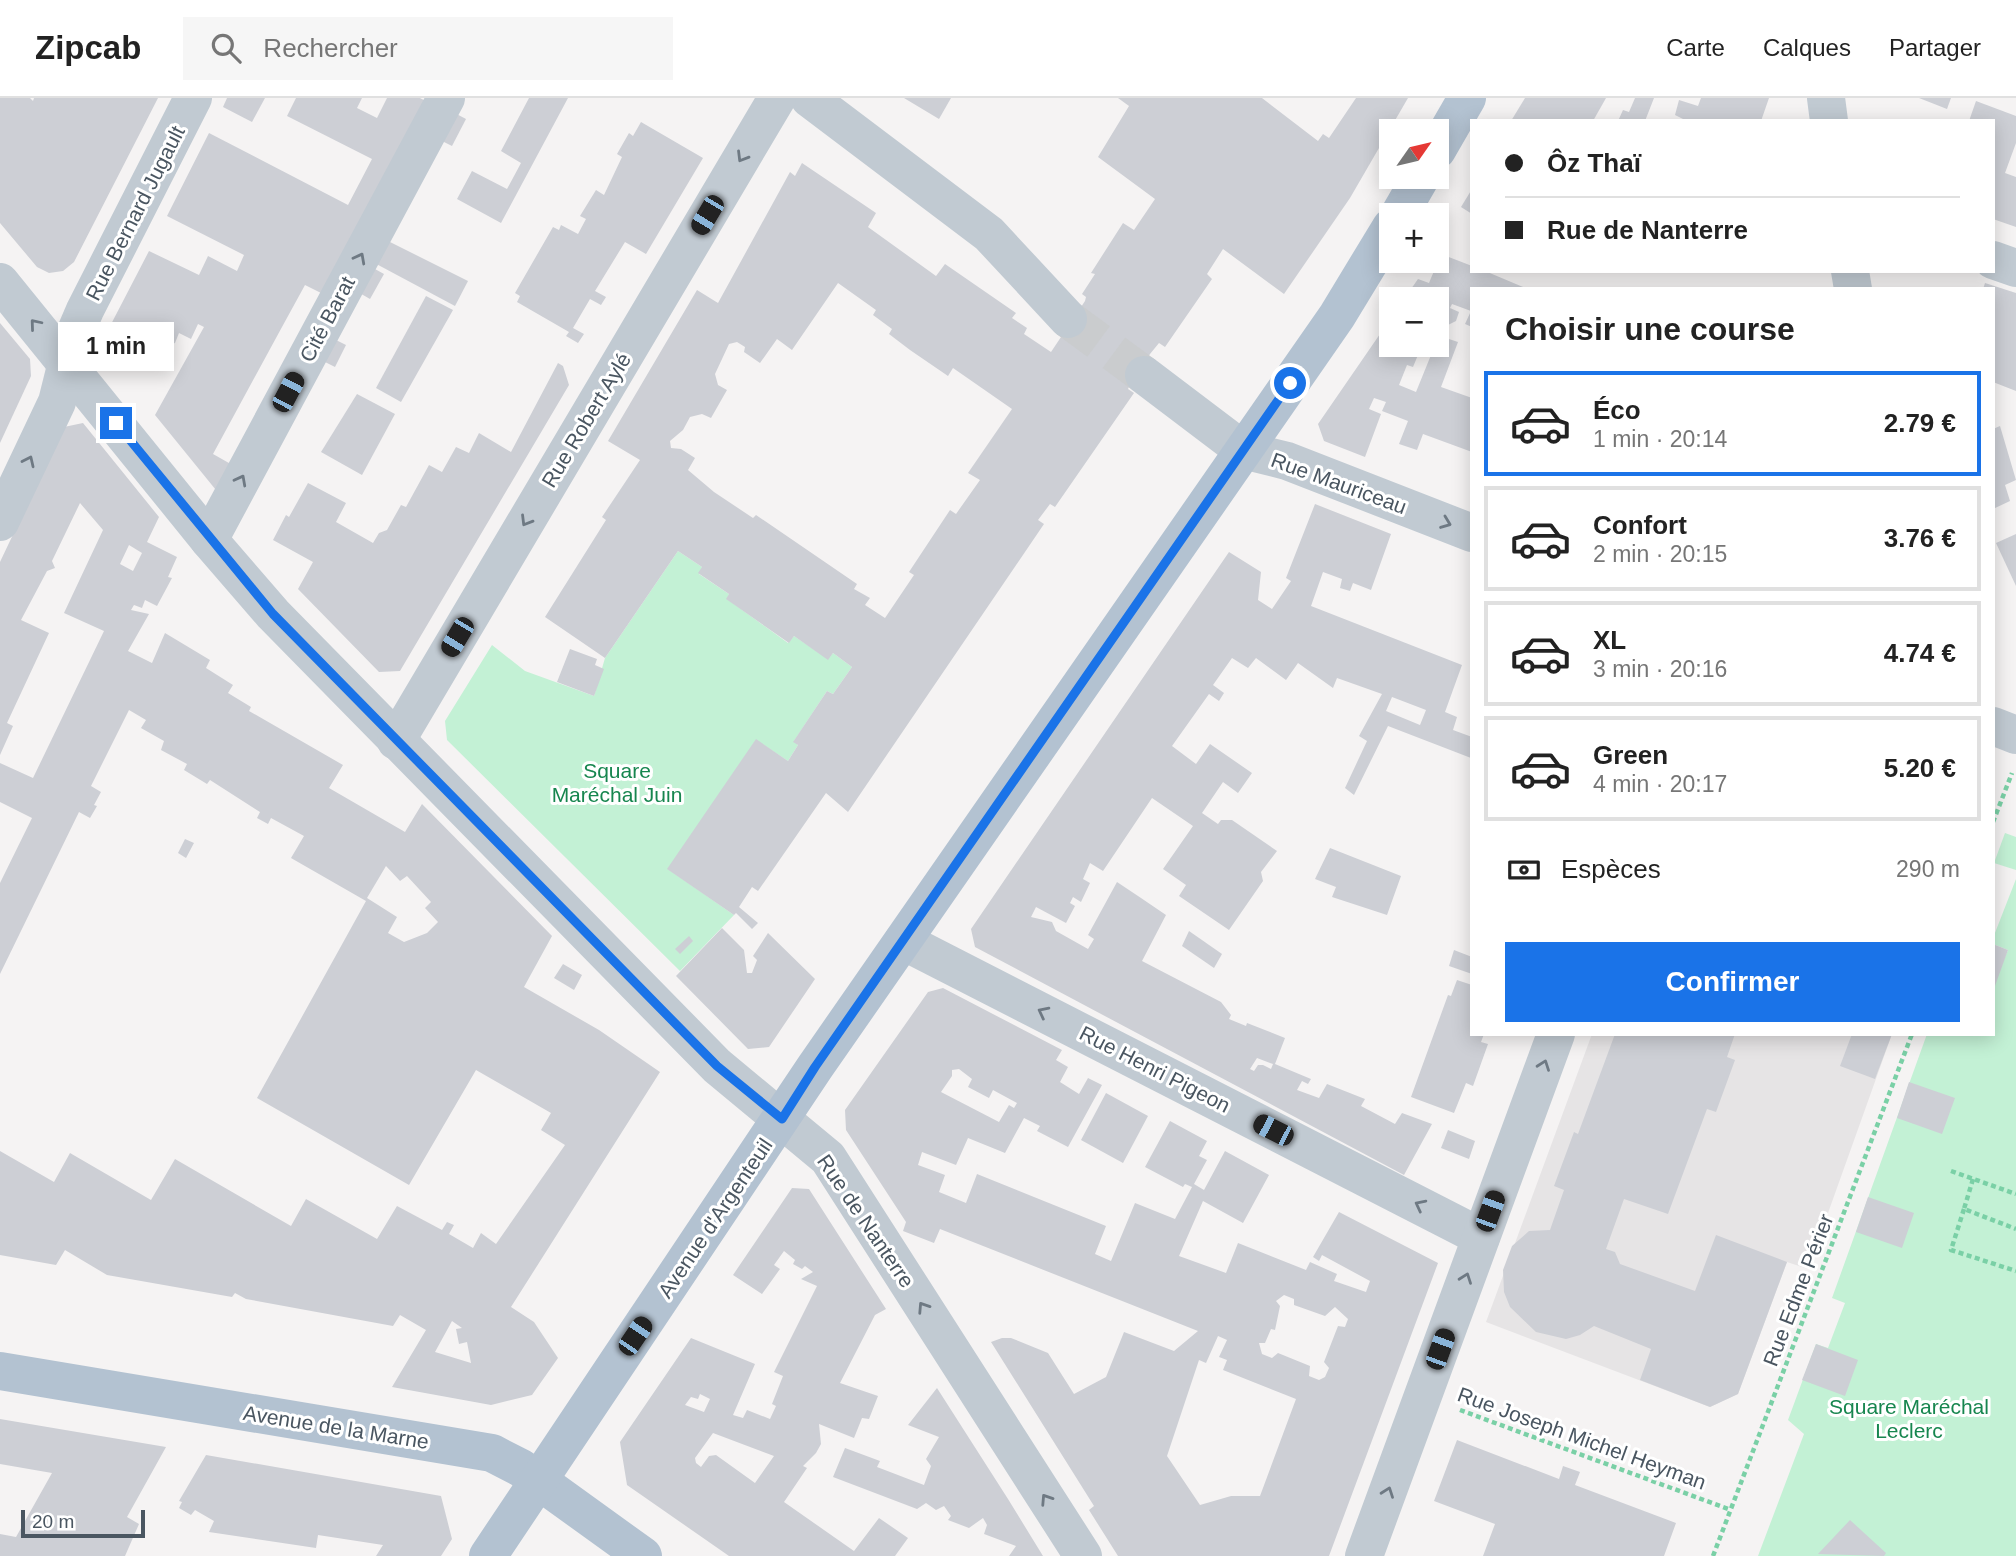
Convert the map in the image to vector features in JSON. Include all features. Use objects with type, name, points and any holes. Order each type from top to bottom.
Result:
[{"type":"main road","points":[[1449,129],[1467,98]]},
{"type":"main road","name":"Avenue d'Argenteuil","points":[[488,1556],[537,1479],[903,941],[1337,316],[1379,247]]},
{"type":"main road","name":"Avenue de la Marne","points":[[0,1371],[492,1453],[537,1479],[643,1556]]},
{"type":"street","name":"Rue Bernard Jugault","points":[[0,522],[57,402],[73,338],[85,310],[193,98]]},
{"type":"street","name":"Cité Barat","points":[[209,540],[446,98]]},
{"type":"street","name":"Rue Robert Aylé","points":[[396,741],[777,98]]},
{"type":"street","points":[[809,98],[989,234],[1068,319]]},
{"type":"street","points":[[1826,98],[1829,119]]},
{"type":"street","points":[[1995,261],[2016,268]]},
{"type":"street","name":"Rue de Nanterre","points":[[0,282],[209,540],[273,614],[726,1074],[828,1158],[1083,1556]]},
{"type":"street","name":"Rue Mauriceau","points":[[1143,375],[1243,450],[1287,461],[1470,532]]},
{"type":"street","name":"Rue Henri Pigeon","points":[[903,941],[1481,1237]]},
{"type":"street","points":[[1364,1556],[1555,1036]]},
{"type":"path","points":[[1995,817],[2016,762]]},
{"type":"path","name":"Rue Edme Périer","points":[[1713,1556],[1911,1036]]},
{"type":"path","points":[[1951,1171],[2016,1194]]},
{"type":"path","points":[[1973,1179],[1951,1250],[2016,1271]]},
{"type":"path","points":[[1964,1209],[2016,1229]]},
{"type":"path","name":"Rue Joseph Michel Heyman","points":[[1423,1397],[1731,1510]]},
{"type":"shaded area","points":[[1591,1036],[1891,1036],[1808,1269],[1787,1262],[1738,1394],[1710,1407],[1486,1322]]},
{"type":"green space","name":"Square Maréchal Juin","points":[[678,551],[702,567],[699,574],[729,594],[727,599],[788,643],[794,636],[828,659],[833,653],[852,667],[833,694],[827,691],[794,741],[798,745],[788,761],[756,740],[668,869],[734,915],[680,971],[447,740],[445,721],[492,645],[525,671],[594,696],[605,658]]},
{"type":"green space","points":[[2005,833],[2016,837],[2016,870],[1995,863]]},
{"type":"green space","name":"Square Maréchal Leclerc","points":[[2016,879],[2016,1556],[1758,1556],[1804,1434],[1788,1420],[1816,1344],[1828,1348],[1845,1303],[1832,1298],[1926,1036],[1995,1036],[1995,980],[2008,950],[1995,945],[1995,933]]},
{"type":"building","points":[[0,98],[30,98],[33,101],[34,98],[158,98],[74,262],[63,271],[49,273],[37,267],[0,223]]},
{"type":"building","points":[[227,98],[265,98],[252,122],[223,107]]},
{"type":"building","points":[[296,98],[362,98],[357,108],[377,118],[387,98],[420,98],[433,105],[329,297],[305,285],[282,327],[213,454],[236,467],[220,495],[155,415],[204,327],[198,324],[191,339],[179,333],[175,343],[169,345],[158,337],[157,340],[142,333],[134,347],[107,332],[149,251],[199,275],[208,256],[237,271],[244,255],[167,216],[209,133],[348,205],[372,159],[287,116]]},
{"type":"building","points":[[529,98],[568,98],[501,223],[457,199],[472,171],[507,189],[521,163],[501,151]]},
{"type":"building","points":[[904,98],[951,98],[939,119]]},
{"type":"building","points":[[1118,98],[1262,98],[1318,141],[1323,134],[1329,138],[1356,98],[1408,98],[1396,119],[1379,119],[1379,148],[1350,198],[1284,294],[1223,249],[1207,274],[1212,279],[1165,347],[1159,343],[1150,354],[1128,389],[1134,393],[1055,507],[1050,504],[1038,520],[1044,524],[848,812],[826,793],[758,891],[752,887],[739,907],[758,923],[752,929],[736,913],[734,915],[667,869],[756,739],[788,761],[798,745],[793,742],[827,691],[833,694],[852,667],[833,653],[828,660],[794,636],[789,643],[726,599],[729,594],[698,573],[702,567],[678,551],[605,658],[545,617],[606,520],[602,517],[640,460],[608,441],[697,290],[718,303],[790,172],[795,176],[802,163],[876,213],[868,227],[936,276],[945,264],[1016,313],[1012,318],[1027,328],[1024,334],[1051,352],[1085,301],[1086,297],[1082,294],[1095,274],[1091,273],[1123,223],[1134,230],[1155,199],[1098,157],[1129,106]],"holes":[[[838,283],[876,310],[873,315],[892,329],[889,334],[948,376],[953,368],[1012,409],[968,473],[980,480],[956,514],[950,510],[909,572],[914,575],[885,618],[865,605],[870,598],[854,589],[857,584],[756,515],[753,518],[714,492],[688,470],[695,458],[681,449],[671,448],[670,441],[683,430],[690,417],[702,414],[711,418],[727,390],[718,385],[715,374],[729,344],[737,342],[745,347],[744,352],[760,363],[777,339],[792,350]]]},
{"type":"building","points":[[1525,98],[1606,98],[1594,119],[1512,119]]},
{"type":"building","points":[[1635,98],[1654,98],[1646,119],[1619,119],[1623,110],[1629,112]]},
{"type":"building","points":[[1701,98],[1769,98],[1762,119],[1683,119],[1675,115],[1679,100],[1698,106]]},
{"type":"building","points":[[1919,98],[1951,98],[1947,109]]},
{"type":"building","points":[[1976,101],[2016,116],[2016,143],[2005,173],[2016,177],[2016,227],[1995,220],[1995,119],[1970,119]]},
{"type":"building","points":[[449,110],[466,119],[452,146],[434,137]]},
{"type":"building","points":[[641,122],[703,158],[646,254],[625,242],[595,291],[606,297],[601,305],[590,299],[573,328],[584,334],[578,343],[566,336],[569,332],[517,302],[520,296],[515,293],[553,227],[559,230],[561,225],[578,234],[586,219],[580,216],[596,190],[604,195],[622,157],[617,154],[629,133],[633,136]]},
{"type":"building","points":[[1470,192],[1470,213],[1461,207]]},
{"type":"building","points":[[380,237],[468,281],[455,306],[367,259]]},
{"type":"building","points":[[1449,257],[1470,265],[1470,273],[1490,273],[1523,287],[1470,287],[1470,311],[1452,304],[1450,308],[1459,312],[1456,321],[1449,324],[1449,287],[1412,287],[1418,279],[1429,283],[1433,273],[1449,273]]},
{"type":"building","points":[[364,263],[384,274],[370,299],[351,288]]},
{"type":"building","points":[[1985,283],[2016,293],[2016,391],[1995,383],[1995,287],[1984,287]]},
{"type":"building","points":[[426,296],[453,310],[401,402],[376,388]]},
{"type":"building","points":[[1470,313],[1470,326],[1465,324]]},
{"type":"building","points":[[0,323],[30,359],[31,376],[0,443]]},
{"type":"building","points":[[326,335],[346,345],[335,367],[315,357]]},
{"type":"building","points":[[1379,335],[1379,357],[1417,357],[1413,367],[1407,365],[1399,385],[1416,392],[1430,357],[1449,357],[1449,339],[1458,342],[1441,387],[1470,397],[1470,451],[1423,434],[1417,450],[1399,444],[1408,421],[1382,411],[1386,402],[1374,398],[1369,409],[1381,414],[1365,457],[1324,441],[1318,424]]},
{"type":"building","points":[[558,363],[563,366],[569,385],[400,671],[379,672],[298,589],[313,562],[273,540],[286,515],[289,517],[308,483],[346,503],[336,522],[373,543],[379,533],[387,530],[401,505],[406,507],[429,465],[442,472],[456,447],[469,453],[479,433],[511,452]]},
{"type":"building","points":[[357,394],[395,414],[362,475],[321,452]]},
{"type":"building","points":[[83,423],[159,517],[147,542],[177,557],[168,577],[172,578],[157,606],[145,600],[142,608],[134,605],[131,610],[149,614],[128,651],[152,663],[165,633],[210,660],[206,668],[233,685],[228,693],[251,707],[249,711],[343,765],[329,788],[405,832],[422,804],[552,936],[524,987],[599,1030],[660,1072],[511,1307],[534,1322],[558,1358],[532,1395],[491,1405],[392,1387],[426,1330],[400,1315],[393,1326],[246,1299],[235,1293],[232,1297],[107,1275],[65,1250],[56,1265],[0,1255],[0,1151],[54,1182],[70,1153],[151,1200],[175,1159],[291,1226],[306,1199],[377,1239],[397,1206],[442,1230],[447,1222],[454,1225],[449,1234],[473,1248],[481,1233],[496,1244],[565,1145],[541,1130],[551,1113],[476,1070],[409,1185],[257,1098],[366,901],[291,858],[304,836],[271,818],[268,824],[257,818],[260,812],[210,780],[207,784],[184,770],[187,764],[161,750],[164,741],[141,728],[146,720],[129,710],[91,786],[101,792],[94,805],[97,806],[90,818],[79,812],[0,974],[0,883],[32,818],[0,802],[0,763],[33,778],[104,631],[64,613],[103,530],[80,503],[52,561],[55,568],[47,571],[21,620],[49,633],[7,723],[13,726],[0,755],[0,562],[64,427]],"holes":[[[129,545],[142,553],[133,571],[120,564]],[[386,866],[400,881],[407,876],[431,902],[425,908],[438,922],[427,933],[404,942],[388,933],[397,917],[367,898]],[[452,1321],[462,1328],[456,1329],[459,1344],[467,1342],[471,1363],[435,1352]]]},
{"type":"building","points":[[2000,426],[2016,480],[2005,485],[2010,501],[1995,508],[1995,428]]},
{"type":"building","points":[[1315,504],[1391,534],[1371,590],[1353,583],[1350,591],[1340,588],[1342,579],[1323,572],[1311,606],[1462,665],[1445,712],[1457,717],[1453,730],[1470,736],[1470,758],[1388,726],[1354,795],[1345,788],[1367,741],[1359,736],[1382,694],[1337,678],[1333,688],[1298,663],[1286,680],[1256,658],[1248,668],[1232,658],[1213,685],[1224,693],[1219,701],[1209,694],[1172,746],[1196,764],[1210,744],[1252,773],[1238,793],[1223,782],[1202,813],[1218,824],[1221,820],[1232,820],[1277,851],[1261,872],[1263,881],[1229,930],[1179,896],[1186,885],[1163,869],[1193,826],[1152,798],[1103,871],[1090,863],[1083,879],[1090,883],[1081,902],[1073,897],[1070,903],[1075,906],[1066,923],[1036,907],[1031,917],[1052,922],[1056,931],[1088,949],[1094,939],[1088,935],[1117,882],[1166,915],[1142,961],[1221,1002],[1231,1015],[1229,1019],[1285,1038],[1275,1064],[1311,1079],[1308,1084],[1302,1081],[1297,1090],[1319,1098],[1327,1084],[1365,1099],[1361,1106],[1395,1124],[1402,1113],[1432,1124],[1404,1175],[975,947],[971,929],[1229,552],[1261,572],[1258,600],[1272,609],[1291,581],[1286,578]],"holes":[[[1392,697],[1426,710],[1420,725],[1386,711]],[[1257,1058],[1273,1064],[1271,1069],[1263,1065],[1258,1065],[1254,1071],[1250,1069]]]},
{"type":"building","points":[[2016,534],[2016,586],[1996,543]]},
{"type":"building","points":[[570,649],[597,659],[595,665],[604,669],[594,696],[557,682]]},
{"type":"building","points":[[185,839],[194,843],[186,858],[178,853]]},
{"type":"building","points":[[1330,848],[1401,876],[1387,915],[1332,897],[1336,887],[1315,879]]},
{"type":"building","points":[[722,928],[744,950],[747,973],[752,973],[757,960],[753,956],[768,933],[815,979],[769,1047],[748,1049],[676,976]]},
{"type":"building","points":[[1189,931],[1222,954],[1214,968],[1182,946]]},
{"type":"building","points":[[689,936],[693,941],[680,954],[675,949]]},
{"type":"building","points":[[1995,945],[2008,950],[1995,986]]},
{"type":"building","points":[[1454,950],[1470,956],[1470,973],[1449,966]]},
{"type":"building","points":[[563,964],[582,975],[574,990],[554,978]]},
{"type":"building","points":[[1457,980],[1470,984],[1470,1036],[1483,1036],[1481,1042],[1488,1044],[1473,1086],[1466,1083],[1454,1113],[1411,1097],[1448,995],[1451,996]]},
{"type":"building","points":[[943,988],[1062,1050],[1056,1060],[1068,1067],[1060,1082],[1079,1094],[1088,1078],[1102,1085],[1068,1147],[1037,1131],[1040,1126],[1024,1118],[1005,1153],[968,1138],[956,1165],[922,1152],[918,1165],[945,1175],[939,1192],[966,1203],[977,1174],[1106,1226],[1095,1254],[1111,1261],[1135,1203],[1175,1219],[1192,1187],[1185,1184],[1183,1187],[1145,1167],[1170,1121],[1207,1141],[1199,1156],[1207,1160],[1194,1184],[1204,1190],[1225,1151],[1269,1175],[1243,1223],[1203,1201],[1179,1256],[1226,1273],[1238,1243],[1306,1270],[1310,1262],[1337,1274],[1334,1281],[1366,1292],[1370,1281],[1322,1255],[1319,1261],[1313,1257],[1339,1212],[1438,1263],[1329,1556],[1118,1556],[1089,1510],[1094,1506],[991,1342],[1011,1338],[1048,1353],[1074,1394],[1106,1377],[1124,1332],[1174,1351],[1198,1331],[940,1229],[934,1243],[903,1231],[906,1222],[846,1130],[845,1110],[928,992]],"holes":[[[959,1069],[972,1079],[968,1087],[989,1098],[993,1090],[1017,1103],[1014,1108],[1009,1105],[999,1122],[941,1092],[952,1076],[952,1070]],[[1284,1295],[1294,1299],[1294,1305],[1325,1316],[1335,1307],[1348,1319],[1345,1327],[1338,1326],[1324,1362],[1329,1368],[1325,1377],[1319,1380],[1309,1376],[1310,1366],[1278,1353],[1272,1358],[1262,1354],[1259,1343],[1265,1343],[1271,1329],[1275,1330],[1280,1306],[1276,1301]],[[1218,1336],[1227,1340],[1219,1357],[1227,1360],[1223,1370],[1296,1399],[1260,1496],[1231,1496],[1200,1505],[1167,1456],[1199,1360],[1206,1363]]]},
{"type":"building","points":[[1614,1036],[1734,1036],[1727,1057],[1735,1060],[1716,1112],[1707,1109],[1668,1214],[1624,1199],[1606,1249],[1615,1252],[1620,1264],[1695,1291],[1716,1235],[1787,1262],[1738,1394],[1710,1407],[1640,1380],[1651,1349],[1594,1326],[1580,1335],[1566,1339],[1536,1332],[1510,1307],[1504,1292],[1503,1270],[1512,1246],[1529,1231],[1550,1230],[1564,1190],[1554,1186],[1574,1132],[1578,1134]]},
{"type":"building","points":[[1851,1036],[1891,1036],[1875,1079],[1840,1066]]},
{"type":"building","points":[[1909,1082],[1955,1098],[1942,1134],[1897,1118]]},
{"type":"building","points":[[1106,1093],[1148,1116],[1123,1163],[1081,1140]]},
{"type":"building","points":[[1448,1130],[1475,1141],[1469,1159],[1441,1148]]},
{"type":"building","points":[[792,1188],[809,1189],[886,1309],[875,1315],[840,1383],[878,1396],[869,1419],[862,1418],[854,1438],[819,1424],[821,1444],[803,1466],[807,1468],[784,1502],[854,1551],[879,1518],[908,1538],[895,1556],[729,1556],[627,1485],[620,1442],[691,1338],[755,1364],[733,1415],[743,1418],[747,1410],[770,1419],[776,1406],[772,1404],[783,1376],[774,1372],[817,1286],[801,1279],[813,1272],[805,1266],[802,1269],[793,1264],[795,1260],[784,1251],[774,1265],[780,1269],[762,1294],[733,1275]],"holes":[[[700,1394],[710,1399],[704,1412],[685,1405],[691,1397],[698,1399]],[[713,1433],[774,1456],[755,1483],[716,1455],[709,1456],[701,1467],[696,1463],[695,1458]]]},
{"type":"building","points":[[1868,1197],[1914,1213],[1902,1248],[1856,1232]]},
{"type":"building","points":[[1816,1344],[1858,1360],[1845,1396],[1802,1380]]},
{"type":"building","points":[[937,1388],[1043,1556],[1009,1556],[1016,1546],[984,1534],[987,1525],[983,1518],[969,1528],[948,1520],[951,1516],[944,1506],[936,1510],[926,1503],[917,1509],[833,1477],[845,1448],[880,1461],[877,1467],[924,1485],[931,1466],[926,1459],[939,1437],[908,1425]]},
{"type":"building","points":[[0,1419],[166,1447],[127,1517],[139,1524],[125,1556],[0,1556],[0,1534],[16,1537],[52,1473],[0,1464]]},
{"type":"building","points":[[1457,1440],[1559,1479],[1563,1466],[1580,1472],[1575,1485],[1676,1523],[1664,1556],[1483,1556],[1495,1524],[1434,1501]]},
{"type":"building","points":[[206,1455],[441,1496],[452,1539],[441,1556],[376,1556],[383,1545],[318,1535],[316,1548],[209,1532],[214,1521],[195,1510],[191,1515],[179,1508],[182,1502],[179,1501]]},
{"type":"building","points":[[1850,1520],[1886,1553],[1884,1556],[1818,1554]]},
{"type":"tunnel","points":[[1068,319],[1144,375]]},
{"type":"route","points":[[116,423],[209,540],[273,614],[734,1083],[782,1119],[815,1067],[1290,383]]}]
